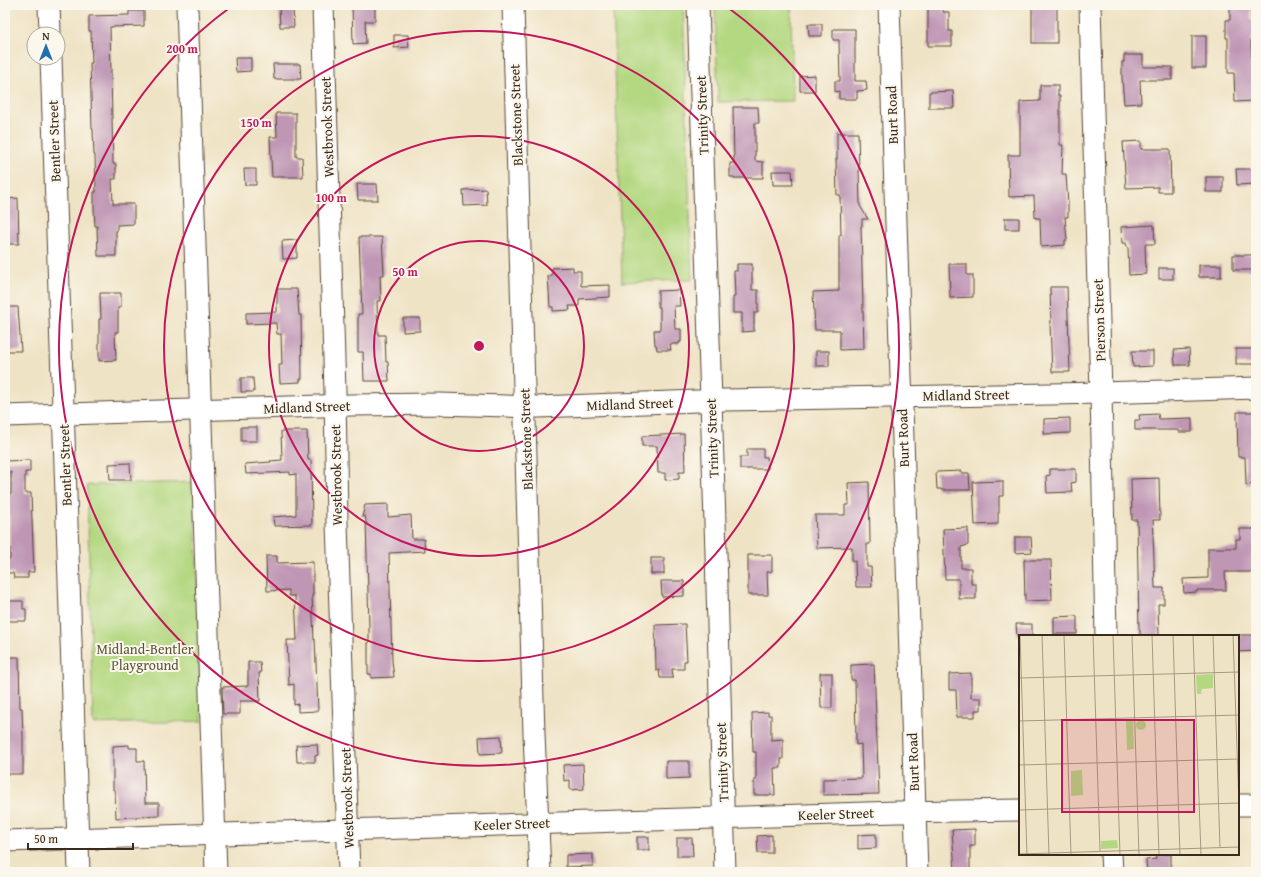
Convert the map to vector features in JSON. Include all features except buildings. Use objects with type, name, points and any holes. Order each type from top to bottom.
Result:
[{"type":"street","points":[[49,5],[50,26]]},
{"type":"street","points":[[186,5],[216,872]]},
{"type":"street","name":"Westbrook Street","points":[[323,5],[337,523],[350,872]]},
{"type":"street","name":"Blackstone Street","points":[[513,5],[534,734],[540,872]]},
{"type":"street","name":"Trinity Street","points":[[698,5],[725,872]]},
{"type":"street","name":"Burt Road","points":[[889,5],[917,872]]},
{"type":"street","name":"Pierson Street","points":[[1090,5],[1106,635]]},
{"type":"street","name":"Bentler Street","points":[[51,66],[79,872]]},
{"type":"street","name":"Midland Street","points":[[5,416],[439,404],[525,407],[902,396],[1101,393],[1256,388]]},
{"type":"street","points":[[1239,805],[1256,805]]},
{"type":"street","name":"Keeler Street","points":[[5,841],[1019,810]]},
{"type":"street","points":[[1111,855],[1112,872]]},
{"type":"green space","points":[[613,5],[683,5],[692,280],[622,282]]},
{"type":"green space","points":[[715,5],[791,5],[793,101],[718,102]]},
{"type":"green space","name":"Midland-Bentler Playground","points":[[194,482],[202,721],[93,724],[87,485]]}]
